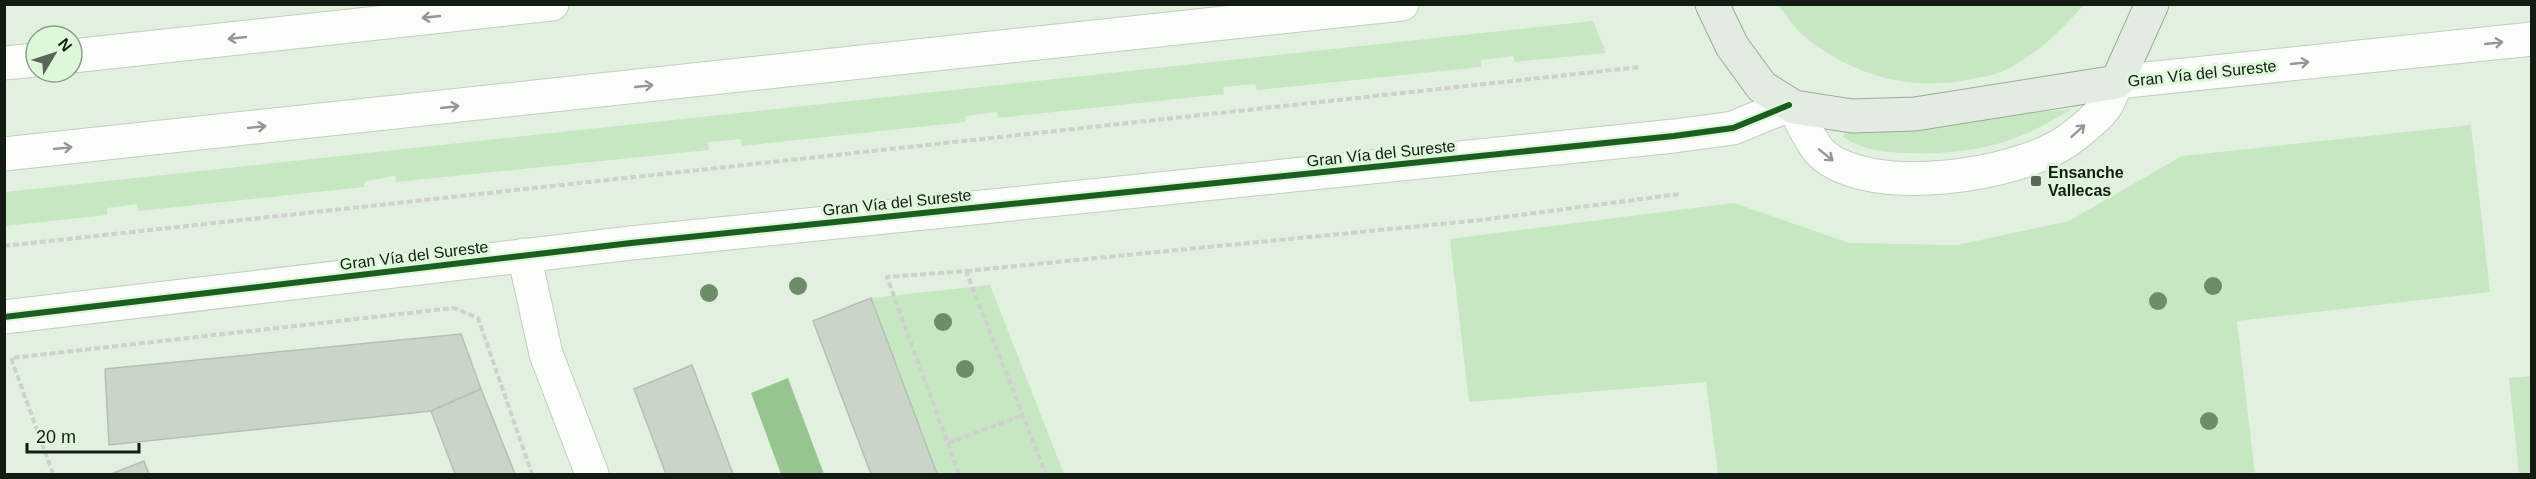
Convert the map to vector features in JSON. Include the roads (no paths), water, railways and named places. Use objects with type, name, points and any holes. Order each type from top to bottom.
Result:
[{"type":"main road","points":[[1712,4],[1732,46],[1762,87],[1791,106],[1852,116],[1915,114],[2116,82],[2152,4]]},
{"type":"street","points":[[84,55],[552,4]]},
{"type":"street","points":[[4,154],[1402,4]]},
{"type":"street","name":"Gran Vía del Sureste","points":[[4,316],[524,255],[1674,136],[1733,128],[1791,106],[1821,153],[1853,172],[1923,179],[2000,169],[2067,141],[2105,107],[2116,82],[2532,39]]},
{"type":"street","points":[[4,63],[24,61]]},
{"type":"street","points":[[524,255],[546,354],[592,474]]},
{"type":"place","name":"Ensanche Vallecas","points":[[2036,181]]}]
